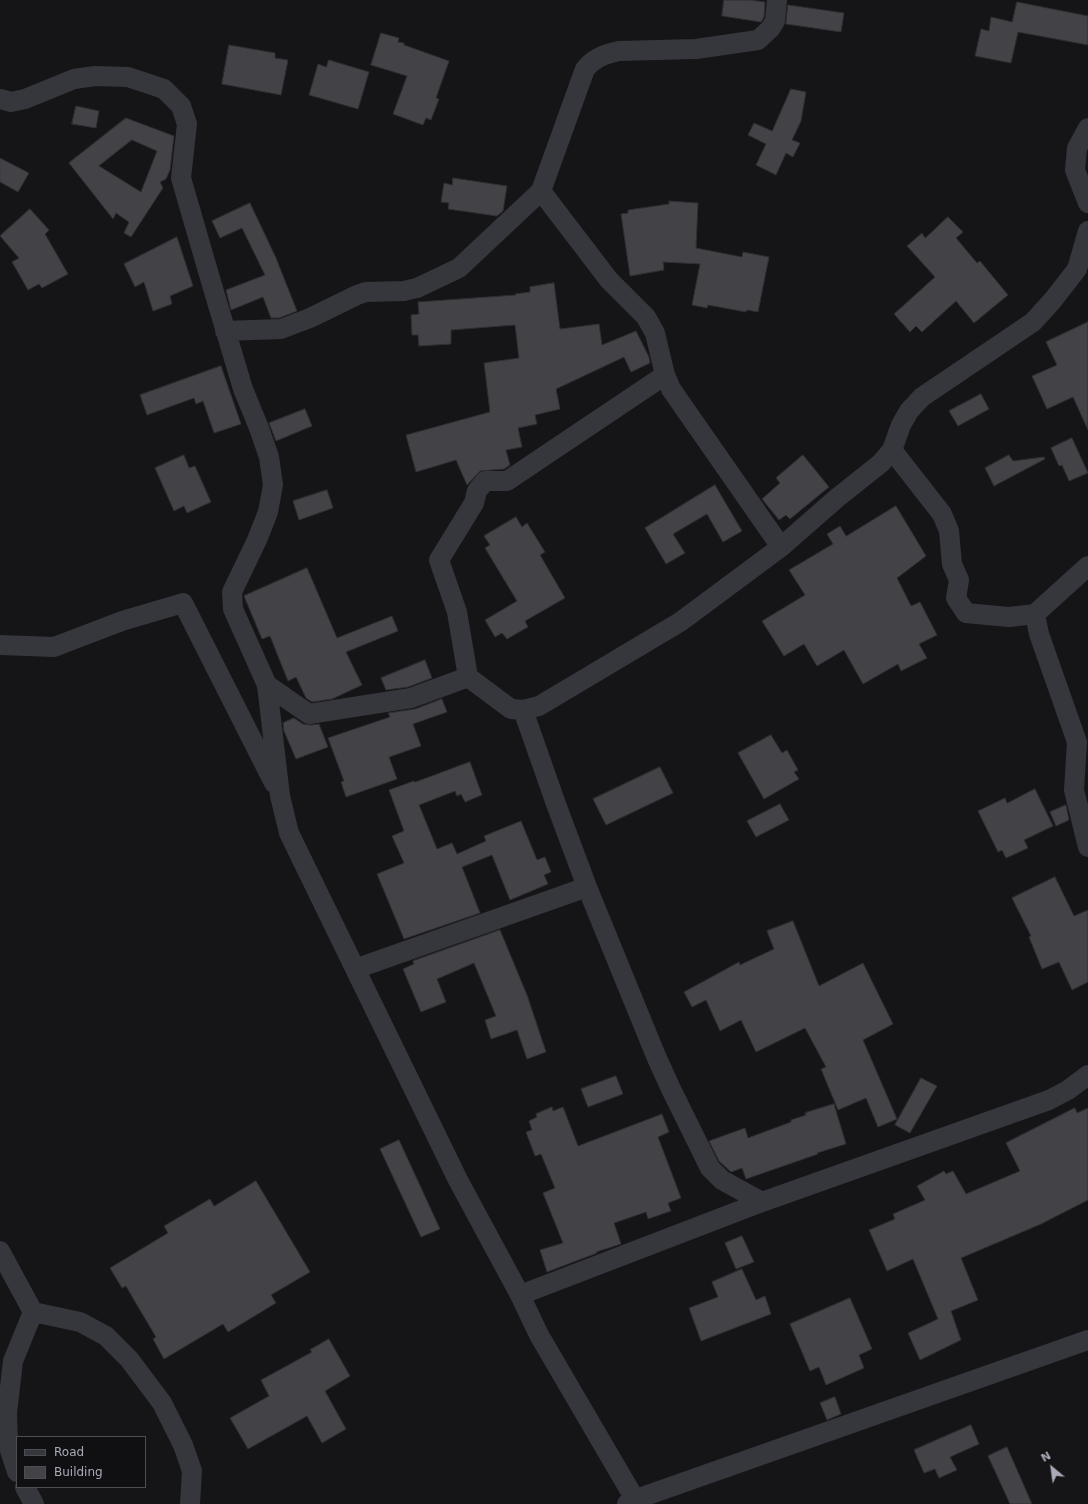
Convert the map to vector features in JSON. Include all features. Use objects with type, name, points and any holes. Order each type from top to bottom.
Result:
[{"type":"street","points":[[225,331],[281,329],[310,318],[347,299],[366,292],[404,291],[434,281],[459,268],[541,190],[585,69],[591,62],[606,54],[619,51],[696,49],[758,40],[770,29],[775,20],[777,0]]},
{"type":"street","points":[[0,100],[11,102],[25,99],[74,79],[95,76],[128,78],[164,89],[181,106],[187,124],[181,178],[243,389],[269,457],[273,485],[268,512],[257,540],[232,592],[233,609],[267,685],[280,796],[289,833],[458,1180],[520,1295],[539,1335],[639,1501],[1088,1340]]},
{"type":"street","points":[[1088,128],[1078,148],[1075,170],[1088,203]]},
{"type":"street","points":[[541,190],[609,280],[646,317],[655,333],[665,374],[671,389],[781,547]]},
{"type":"street","points":[[665,374],[507,481],[485,481],[477,491],[474,503],[438,560],[457,612],[468,677],[511,709],[523,710],[540,706],[680,622],[781,547],[837,498],[881,463],[892,450],[909,411],[922,397],[1033,322],[1053,300],[1077,269],[1088,231]]},
{"type":"street","points":[[892,450],[942,514],[949,530],[952,564],[958,580],[956,598],[966,613],[1009,618],[1035,614],[1088,566]]},
{"type":"street","points":[[0,645],[54,647],[122,621],[183,603],[280,796]]},
{"type":"street","points":[[1035,614],[1039,634],[1077,742],[1074,790],[1088,846]]},
{"type":"street","points":[[267,685],[309,714],[410,698],[468,677]]},
{"type":"street","points":[[523,710],[587,886],[656,1056],[710,1168],[722,1180],[762,1202]]},
{"type":"street","points":[[356,969],[587,886]]},
{"type":"street","points":[[520,1295],[762,1202],[1049,1100],[1068,1090],[1088,1075]]},
{"type":"street","points":[[0,1251],[33,1312],[80,1322],[106,1336],[129,1359],[162,1403],[183,1445],[192,1471],[190,1504]]},
{"type":"street","points":[[16,1469],[8,1444],[7,1413],[13,1361],[33,1312]]},
{"type":"street","points":[[26,1488],[34,1504]]},
{"type":"building","points":[[724,0],[750,0],[765,2],[764,17],[761,22],[722,16]]},
{"type":"building","points":[[1017,2],[1088,16],[1088,45],[1018,32],[1011,63],[975,56],[981,29],[989,31],[991,17],[1012,22]]},
{"type":"building","points":[[788,5],[844,13],[841,32],[786,24]]},
{"type":"building","points":[[381,33],[399,38],[398,42],[404,43],[404,45],[449,61],[436,98],[439,99],[431,120],[426,118],[423,125],[393,114],[407,76],[371,65]]},
{"type":"building","points":[[229,45],[275,53],[275,58],[288,60],[281,95],[222,84]]},
{"type":"building","points":[[329,60],[369,72],[358,109],[309,95],[318,64],[326,67]]},
{"type":"building","points":[[791,89],[806,92],[801,121],[792,140],[800,143],[793,157],[786,153],[776,175],[756,165],[766,144],[748,135],[754,123],[772,131]]},
{"type":"building","points":[[76,106],[99,111],[96,128],[72,124]]},
{"type":"building","points":[[126,118],[174,136],[170,170],[166,179],[160,182],[163,188],[131,237],[124,233],[129,222],[116,213],[113,219],[69,163]],"holes":[[[132,140],[157,151],[141,192],[99,166]]]},
{"type":"building","points":[[0,158],[29,173],[18,192],[0,182]]},
{"type":"building","points":[[453,178],[507,186],[503,211],[497,216],[448,209],[449,203],[441,202],[444,183],[452,185]]},
{"type":"building","points":[[669,201],[698,203],[696,248],[742,257],[743,252],[769,257],[758,312],[747,310],[746,312],[708,305],[707,308],[692,305],[700,264],[663,262],[664,270],[630,276],[621,214],[628,213],[628,210],[669,204]]},
{"type":"building","points":[[250,203],[276,258],[297,311],[279,318],[271,318],[263,297],[231,310],[226,290],[265,275],[242,228],[220,238],[212,221]]},
{"type":"building","points":[[30,209],[49,230],[45,234],[68,274],[42,288],[39,284],[28,290],[12,262],[19,258],[0,236]]},
{"type":"building","points":[[948,217],[963,232],[956,238],[977,263],[980,261],[1008,295],[974,323],[956,301],[922,332],[916,326],[910,332],[894,314],[935,277],[907,246],[922,233],[925,238]]},
{"type":"building","points":[[177,237],[193,286],[170,296],[172,304],[153,311],[144,282],[135,287],[124,264]]},
{"type":"building","points":[[554,283],[560,329],[599,324],[602,345],[636,331],[649,357],[650,363],[631,372],[624,357],[556,389],[560,409],[535,415],[537,424],[518,428],[522,447],[506,450],[510,465],[504,469],[480,471],[467,485],[456,460],[416,472],[406,435],[490,412],[484,363],[519,358],[515,325],[451,330],[451,344],[419,346],[418,335],[412,335],[411,315],[419,314],[418,302],[516,295],[515,294],[530,292],[530,287]]},
{"type":"building","points":[[1088,322],[1088,430],[1073,397],[1047,409],[1032,376],[1057,365],[1046,342]]},
{"type":"building","points":[[221,366],[241,424],[214,433],[203,401],[196,404],[194,398],[147,415],[140,395]]},
{"type":"building","points":[[981,394],[989,409],[958,426],[949,411]]},
{"type":"building","points":[[305,409],[312,426],[276,441],[269,423]]},
{"type":"building","points":[[1072,438],[1088,473],[1069,481],[1062,465],[1059,466],[1051,448]]},
{"type":"building","points":[[184,455],[189,468],[195,466],[211,502],[187,513],[184,506],[174,511],[155,468]]},
{"type":"building","points":[[803,455],[829,487],[790,519],[786,515],[779,520],[762,499],[780,483],[776,478]]},
{"type":"building","points":[[1009,455],[1013,461],[1044,457],[1045,459],[994,486],[985,468]]},
{"type":"building","points":[[715,485],[742,531],[723,542],[707,514],[673,534],[685,553],[666,564],[645,528]]},
{"type":"building","points":[[327,490],[333,508],[299,520],[293,501]]},
{"type":"building","points":[[896,506],[926,556],[897,578],[911,606],[920,602],[937,635],[919,644],[927,658],[901,671],[898,664],[863,684],[844,650],[817,666],[804,644],[784,656],[762,621],[805,595],[789,570],[833,544],[827,534],[840,526],[846,536]]},
{"type":"building","points":[[516,517],[522,527],[527,523],[545,552],[540,555],[565,598],[525,621],[528,627],[507,639],[502,633],[495,637],[485,620],[517,601],[485,548],[490,545],[484,536]]},
{"type":"building","points":[[307,568],[337,638],[392,616],[398,631],[346,652],[362,685],[332,699],[312,702],[306,698],[296,677],[288,681],[270,636],[262,639],[244,596]]},
{"type":"building","points":[[425,660],[432,678],[408,687],[386,690],[381,678]]},
{"type":"building","points":[[442,699],[447,712],[413,724],[421,746],[389,757],[397,779],[346,797],[341,782],[344,781],[328,738],[390,717],[388,713],[415,709]]},
{"type":"building","points":[[294,718],[303,724],[319,724],[328,747],[296,759],[284,731],[283,723]]},
{"type":"building","points":[[771,735],[782,753],[787,750],[798,770],[794,772],[799,779],[764,799],[738,753]]},
{"type":"building","points":[[470,762],[482,795],[465,802],[461,794],[457,796],[455,791],[419,805],[437,849],[452,843],[457,854],[486,841],[484,836],[521,821],[537,860],[545,857],[551,872],[544,875],[548,884],[510,900],[492,855],[462,867],[480,913],[404,939],[377,874],[404,863],[392,836],[404,831],[389,790]]},
{"type":"building","points":[[660,767],[673,793],[606,825],[593,799]]},
{"type":"building","points":[[1035,789],[1053,826],[1024,840],[1028,848],[1006,858],[1002,850],[998,852],[978,811],[1005,798],[1007,803]]},
{"type":"building","points":[[780,804],[789,820],[756,837],[747,821]]},
{"type":"building","points":[[1066,805],[1069,820],[1056,826],[1050,812]]},
{"type":"building","points":[[1055,877],[1074,916],[1088,910],[1088,982],[1072,990],[1059,962],[1042,969],[1029,937],[1031,936],[1012,898]]},
{"type":"building","points":[[793,921],[819,986],[863,963],[893,1024],[863,1040],[897,1119],[878,1127],[866,1098],[838,1110],[821,1069],[826,1067],[805,1028],[756,1052],[741,1020],[720,1031],[706,1000],[692,1007],[684,992],[739,962],[740,965],[774,949],[767,931]]},
{"type":"building","points":[[500,930],[527,995],[546,1052],[527,1059],[517,1030],[491,1039],[485,1020],[496,1016],[474,963],[437,979],[446,1002],[421,1012],[403,969],[414,964],[413,961]]},
{"type":"building","points":[[616,1076],[623,1094],[588,1107],[581,1089]]},
{"type":"building","points":[[921,1078],[937,1086],[910,1133],[895,1125]]},
{"type":"building","points":[[834,1104],[846,1144],[746,1179],[742,1168],[731,1172],[719,1161],[709,1141],[745,1128],[748,1138],[791,1122],[791,1120],[806,1115],[805,1113]]},
{"type":"building","points":[[552,1107],[553,1111],[563,1107],[578,1146],[662,1114],[669,1132],[658,1137],[681,1198],[668,1203],[671,1211],[648,1219],[646,1212],[614,1223],[621,1244],[596,1252],[597,1253],[547,1272],[540,1250],[563,1243],[543,1193],[555,1188],[541,1154],[535,1156],[526,1132],[532,1130],[529,1121],[537,1117],[536,1114]]},
{"type":"building","points":[[1075,1108],[1077,1113],[1088,1108],[1088,1200],[1041,1224],[961,1258],[978,1300],[951,1311],[961,1340],[920,1360],[908,1333],[938,1319],[913,1259],[887,1271],[869,1230],[895,1219],[893,1214],[925,1200],[917,1186],[944,1171],[946,1174],[953,1171],[966,1194],[1020,1171],[1006,1143]]},
{"type":"building","points":[[399,1140],[440,1229],[421,1237],[380,1149]]},
{"type":"building","points":[[256,1181],[310,1272],[271,1295],[276,1303],[228,1332],[223,1324],[164,1359],[153,1339],[156,1337],[126,1286],[122,1288],[110,1268],[168,1233],[164,1226],[210,1199],[214,1206]]},
{"type":"building","points":[[742,1236],[754,1262],[736,1269],[725,1243]]},
{"type":"building","points":[[742,1269],[756,1300],[765,1296],[771,1314],[701,1341],[689,1308],[718,1297],[712,1282]]},
{"type":"building","points":[[850,1298],[872,1349],[859,1355],[864,1368],[826,1385],[819,1367],[810,1371],[790,1324]]},
{"type":"building","points":[[329,1339],[350,1376],[325,1391],[346,1429],[322,1443],[307,1416],[248,1449],[230,1418],[269,1396],[261,1380],[312,1352],[310,1350]]},
{"type":"building","points":[[835,1397],[841,1414],[827,1420],[820,1403]]},
{"type":"building","points":[[971,1425],[979,1444],[950,1457],[957,1470],[939,1478],[935,1469],[924,1473],[914,1450]]},
{"type":"building","points":[[1007,1447],[1032,1504],[1010,1504],[988,1456]]}]
